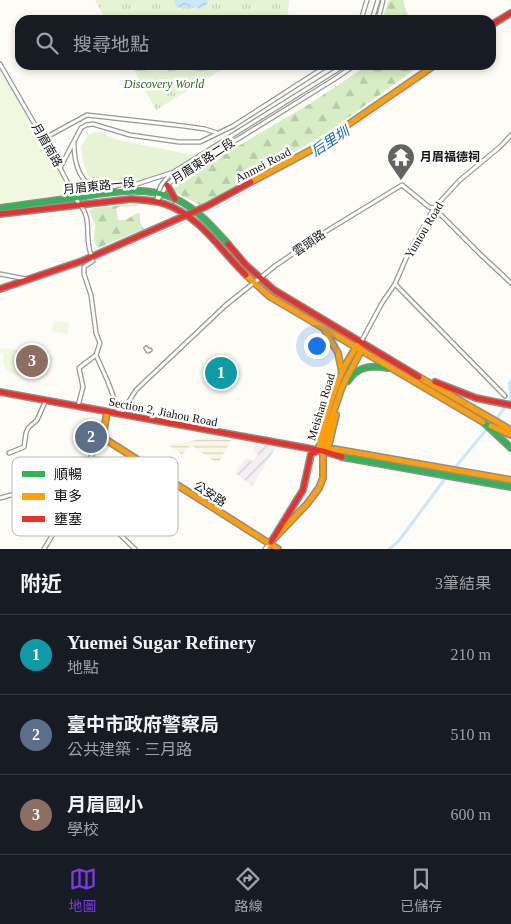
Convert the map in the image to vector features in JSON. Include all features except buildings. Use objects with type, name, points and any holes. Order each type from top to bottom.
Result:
[{"type":"main road","points":[[496,23],[511,13]]},
{"type":"main road","name":"Anmei Road","points":[[188,215],[311,150],[428,70]]},
{"type":"main road","points":[[167,185],[176,199]]},
{"type":"main road","name":"月眉東路一段","points":[[0,208],[114,192],[144,191],[176,199],[196,211],[213,227],[260,279],[358,345]]},
{"type":"main road","name":"月眉東路一段","points":[[0,214],[131,199],[157,201],[179,209],[209,234],[254,284],[269,296],[323,329],[358,345]]},
{"type":"main road","points":[[0,289],[92,258],[188,215]]},
{"type":"main road","points":[[323,329],[338,353],[342,372]]},
{"type":"main road","points":[[358,345],[361,351],[391,369],[483,422],[511,435]]},
{"type":"main road","points":[[358,345],[419,377],[511,430]]},
{"type":"main road","name":"Meishan Road","points":[[270,543],[276,540],[312,498],[322,481],[321,451],[327,414],[342,372],[358,345]]},
{"type":"main road","name":"Meishan Road","points":[[321,451],[336,401],[345,379],[361,351]]},
{"type":"main road","points":[[321,451],[329,444],[340,399],[351,375],[358,369],[366,366],[391,369]]},
{"type":"main road","points":[[419,377],[476,398],[511,405]]},
{"type":"main road","name":"Section 2, Jiahou Road","points":[[0,392],[321,451],[335,456],[511,487]]},
{"type":"main road","points":[[103,436],[107,412]]},
{"type":"main road","points":[[483,422],[511,448]]},
{"type":"main road","name":"公安路","points":[[103,436],[135,457]]},
{"type":"main road","name":"Section 2, Jiahou Road","points":[[321,451],[334,450],[511,480]]},
{"type":"main road","name":"Meishan Road","points":[[270,543],[304,490],[309,456],[321,451]]},
{"type":"main road","name":"公安路","points":[[178,485],[278,549]]},
{"type":"main road","points":[[304,490],[312,498]]},
{"type":"street","points":[[363,15],[367,0]]},
{"type":"street","points":[[374,15],[378,0]]},
{"type":"street","points":[[379,15],[383,0]]},
{"type":"street","name":"月眉南路","points":[[0,64],[60,168],[75,198],[84,209],[88,221],[88,248],[92,258]]},
{"type":"street","points":[[60,168],[81,128],[86,124],[179,142],[200,142],[226,130],[320,70]]},
{"type":"street","name":"月眉東路二段","points":[[157,201],[162,183],[172,173],[338,70]]},
{"type":"street","name":"月眉東路二段","points":[[160,194],[167,185],[347,70]]},
{"type":"street","points":[[43,140],[87,115],[184,126],[217,133]]},
{"type":"street","name":"Yuntou Road","points":[[358,345],[395,284],[408,254],[434,208],[460,180],[501,146],[511,135]]},
{"type":"street","points":[[74,143],[76,166],[88,183],[96,188],[114,192],[172,173]]},
{"type":"street","name":"雲頭路","points":[[120,414],[136,390],[226,305],[320,234],[402,184],[429,207],[434,208],[481,256],[511,283]]},
{"type":"street","points":[[78,406],[82,387],[79,368],[96,355],[100,343],[96,333],[91,295],[84,274],[84,267],[92,258]]},
{"type":"street","points":[[0,274],[30,280]]},
{"type":"street","points":[[395,284],[505,396]]},
{"type":"street","points":[[96,355],[120,414]]},
{"type":"street","points":[[9,453],[24,447],[28,428],[37,420],[47,400]]},
{"type":"street","points":[[91,457],[103,436]]},
{"type":"street","points":[[44,549],[52,536]]},
{"type":"street","points":[[121,536],[135,549]]},
{"type":"street","name":"Meishan Road","points":[[265,549],[270,543]]},
{"type":"shaded area","points":[[213,437],[231,440],[218,464],[191,445],[182,455],[169,445]]},
{"type":"shaded area","points":[[254,444],[276,447],[252,486],[235,473],[246,458],[253,461],[258,455],[253,451],[256,446]]},
{"type":"green space","points":[[95,0],[289,0],[288,15],[103,15]]},
{"type":"green space","points":[[389,0],[403,0],[408,15],[384,15]]},
{"type":"green space","points":[[0,69],[71,194],[0,204]]},
{"type":"green space","name":"Discovery World","points":[[134,70],[221,70],[156,110]]},
{"type":"green space","points":[[360,70],[414,70],[328,132],[223,194],[200,205],[173,191],[181,180],[311,103]]},
{"type":"green space","points":[[99,131],[117,140],[198,156],[172,171],[116,189],[103,187],[88,175],[81,147],[88,135]]},
{"type":"green space","points":[[137,204],[137,206],[116,208],[118,220],[126,220],[137,213],[140,214],[140,222],[144,229],[98,248],[94,242],[95,224],[89,211],[94,208]]},
{"type":"green space","points":[[54,321],[69,323],[68,334],[52,331]]},
{"type":"green space","points":[[1,348],[55,356],[54,361],[49,360],[49,371],[43,377],[34,378],[8,371],[4,364],[4,353],[0,353]]},
{"type":"green space","points":[[11,355],[41,360],[44,363],[43,368],[36,373],[31,373],[9,368],[6,365],[6,361],[7,357]]},
{"type":"water","points":[[174,0],[209,0],[205,7],[198,9],[198,7],[192,8],[190,6],[184,8],[176,7]]},
{"type":"waterway","name":"后里圳","points":[[496,27],[511,17]]},
{"type":"waterway","name":"后里圳","points":[[215,209],[323,147],[399,97],[434,70]]},
{"type":"waterway","name":"后里圳","points":[[93,261],[186,222]]},
{"type":"waterway","name":"后里圳","points":[[0,293],[85,265]]},
{"type":"waterway","points":[[509,401],[511,398],[509,384],[511,381]]},
{"type":"waterway","points":[[497,418],[505,407]]},
{"type":"waterway","points":[[453,470],[486,430]]},
{"type":"waterway","points":[[389,549],[398,542],[447,476]]},
{"type":"waterway","points":[[125,536],[138,549]]},
{"type":"traffic: fast","points":[[0,208],[112,192],[138,191],[164,194],[184,203],[198,213],[228,244]]},
{"type":"traffic: fast","points":[[348,381],[356,372],[365,368],[388,368]]},
{"type":"traffic: fast","points":[[483,422],[511,448]]},
{"type":"traffic: fast","points":[[342,457],[511,487]]},
{"type":"traffic: slow","points":[[251,182],[311,150],[428,70]]},
{"type":"traffic: slow","points":[[246,275],[269,296],[483,422]]},
{"type":"traffic: slow","points":[[325,331],[338,353],[342,372]]},
{"type":"traffic: slow","points":[[318,451],[338,382],[343,369],[358,345]]},
{"type":"traffic: slow","points":[[270,543],[307,504],[319,488],[323,478],[323,451],[329,425],[342,387],[361,351],[360,348]]},
{"type":"traffic: slow","points":[[419,377],[511,430]]},
{"type":"traffic: slow","points":[[107,412],[103,436],[133,457]]},
{"type":"traffic: slow","points":[[325,449],[329,444],[336,415]]},
{"type":"traffic: slow","points":[[491,426],[511,435]]},
{"type":"traffic: slow","points":[[324,451],[334,449],[511,480]]},
{"type":"traffic: slow","points":[[178,485],[278,549]]},
{"type":"traffic: jam","points":[[496,22],[511,13]]},
{"type":"traffic: jam","points":[[0,289],[82,261],[207,206],[251,182]]},
{"type":"traffic: jam","points":[[167,185],[175,199]]},
{"type":"traffic: jam","points":[[0,214],[131,199],[161,203],[178,210],[199,225],[246,275]]},
{"type":"traffic: jam","points":[[228,244],[246,265],[274,290],[419,377]]},
{"type":"traffic: jam","points":[[435,382],[476,398],[511,405]]},
{"type":"traffic: jam","points":[[0,392],[323,451],[342,457]]},
{"type":"traffic: jam","points":[[271,542],[303,490],[311,454],[317,451]]},
{"type":"place","name":"月眉福德祠","points":[[401,181]]},
{"type":"place","name":"月眉國小","points":[[32,361]]},
{"type":"place","name":"Yuemei Sugar Refinery","points":[[221,373]]},
{"type":"place","name":"臺中市政府警察局","points":[[91,437]]}]
